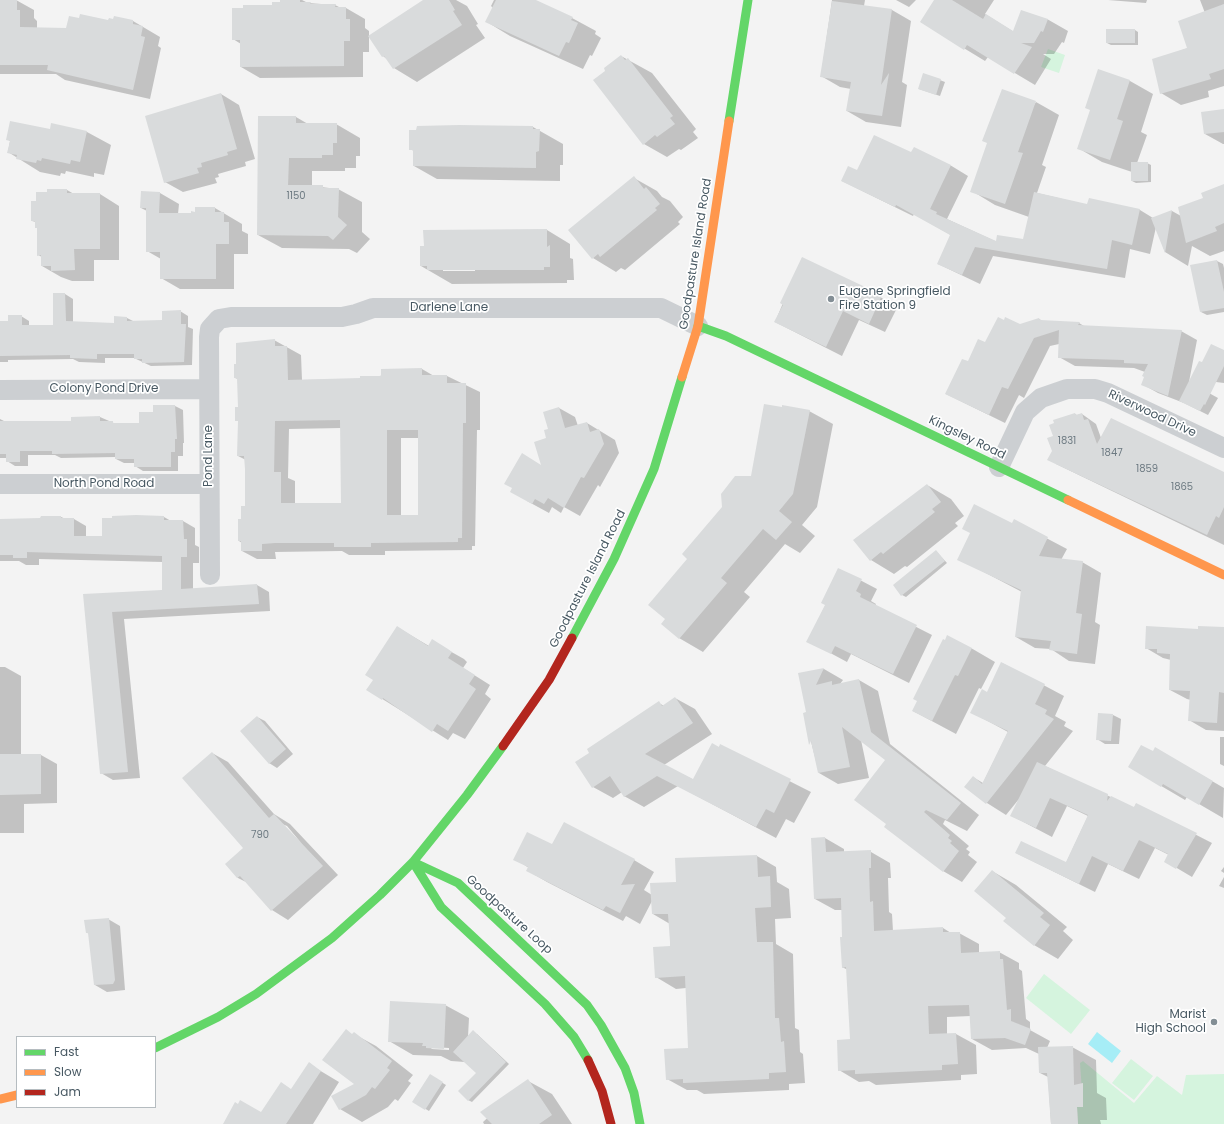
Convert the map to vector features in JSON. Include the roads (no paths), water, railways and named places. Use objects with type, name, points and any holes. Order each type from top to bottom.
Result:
[{"type":"main road","name":"Goodpasture Island Road","points":[[156,1048],[218,1017],[256,994],[300,962],[380,895],[413,862],[467,795],[522,720],[549,680],[582,623],[614,559],[654,469],[698,326],[748,0]]},
{"type":"main road","name":"Kingsley Road","points":[[698,326],[726,336],[1224,575]]},
{"type":"main road","points":[[413,862],[441,906],[545,1004],[574,1037],[595,1073],[602,1091],[610,1124]]},
{"type":"main road","name":"Goodpasture Loop","points":[[413,862],[458,883],[548,967],[586,1005],[601,1026],[625,1068],[634,1093],[640,1124]]},
{"type":"main road","points":[[0,1099],[16,1095]]},
{"type":"street","name":"Darlene Lane","points":[[209,337],[214,323],[225,318],[342,317],[373,308],[661,308],[698,326]]},
{"type":"street","name":"Pond Lane","points":[[209,337],[210,575]]},
{"type":"street","name":"Colony Pond Drive","points":[[0,390],[209,389]]},
{"type":"street","name":"Riverwood Drive","points":[[999,466],[1026,412],[1041,398],[1066,389],[1095,389],[1108,393],[1224,448]]},
{"type":"street","name":"North Pond Road","points":[[0,484],[209,484]]},
{"type":"water","points":[[1097,1032],[1121,1051],[1112,1063],[1088,1044]]},
{"type":"place","name":"Eugene Springfield Fire Station 9","points":[[831,299]]},
{"type":"place","name":"Marist High School","points":[[1214,1022]]}]
